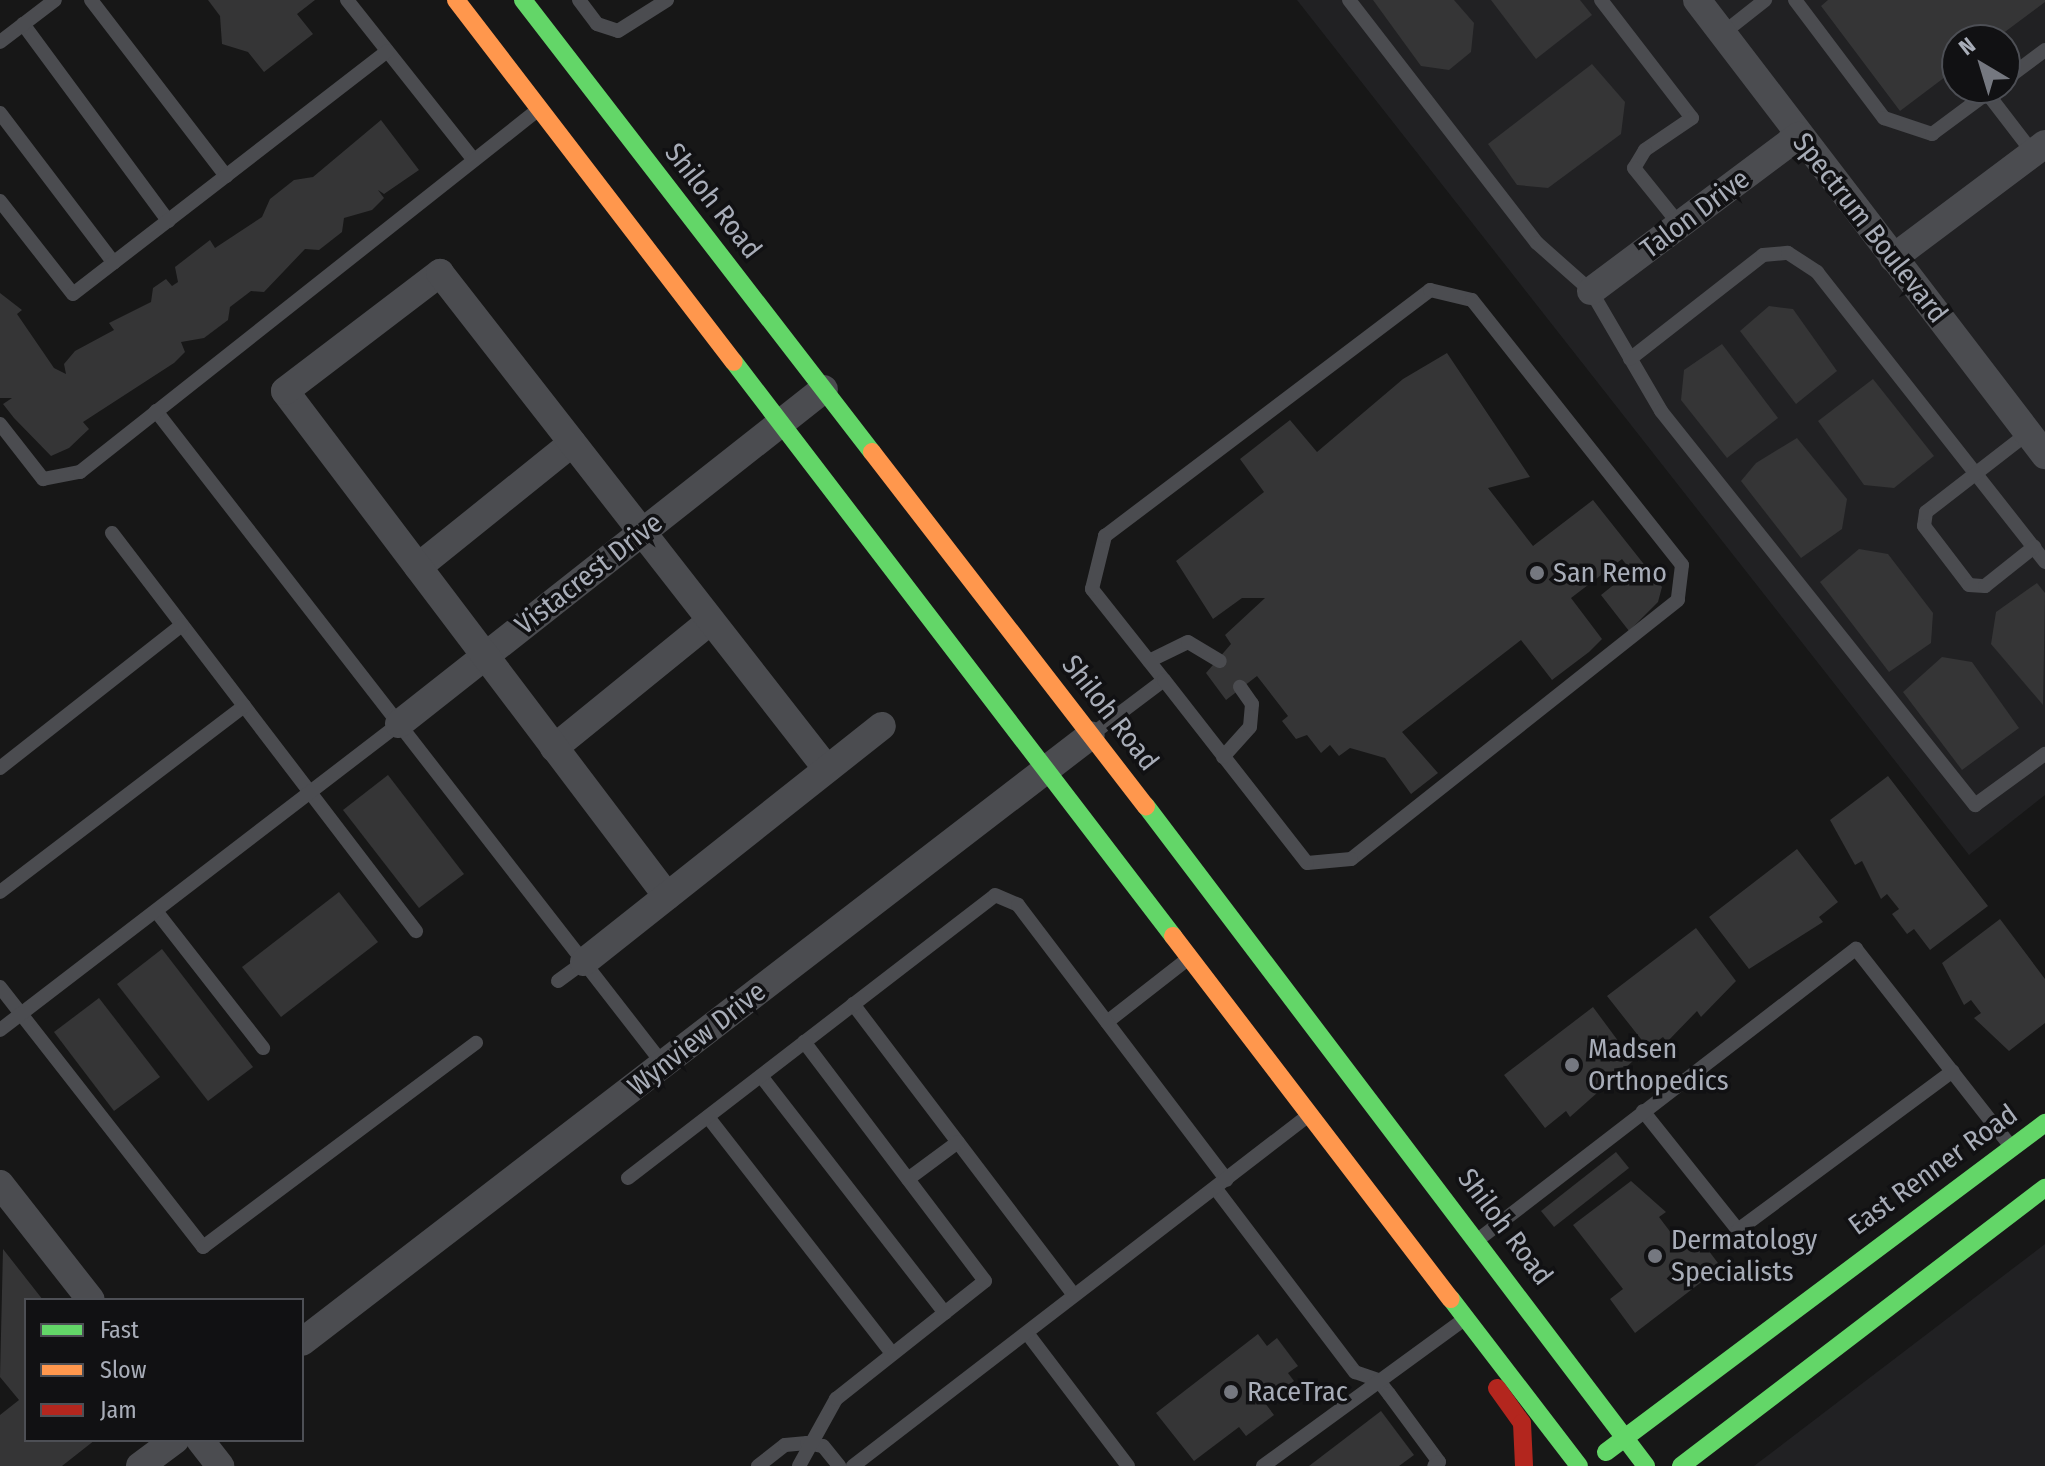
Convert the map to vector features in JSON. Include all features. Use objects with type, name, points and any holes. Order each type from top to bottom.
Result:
[{"type":"main road","points":[[456,0],[779,424],[1193,955],[1324,1104],[1391,1214],[1579,1466]]},
{"type":"main road","name":"Shiloh Road","points":[[523,0],[1356,1078],[1627,1436],[1646,1466]]},
{"type":"main road","points":[[540,108],[582,76]]},
{"type":"main road","points":[[1324,1104],[1356,1078]]},
{"type":"main road","name":"East Renner Road","points":[[1588,1466],[2045,1123]]},
{"type":"main road","points":[[1681,1466],[2045,1188]]},
{"type":"main road","points":[[1391,1214],[1393,1246],[1522,1423],[1524,1466]]},
{"type":"street","name":"Spectrum Boulevard","points":[[1697,0],[2036,444]]},
{"type":"street","name":"Talon Drive","points":[[1591,291],[1798,136]]},
{"type":"street","points":[[1893,258],[2039,148]]},
{"type":"street","points":[[667,896],[285,391],[440,273],[640,534],[827,769]]},
{"type":"street","name":"Vistacrest Drive","points":[[399,724],[824,389]]},
{"type":"street","points":[[418,567],[572,443]]},
{"type":"street","points":[[554,748],[709,622]]},
{"type":"street","points":[[584,962],[882,726]]},
{"type":"street","name":"Wynview Drive","points":[[304,1340],[1091,735]]},
{"type":"street","points":[[0,1184],[89,1298]]},
{"type":"street","points":[[140,1466],[172,1442]]},
{"type":"street","points":[[202,1442],[220,1466]]},
{"type":"lane","points":[[0,42],[55,0]]},
{"type":"lane","points":[[91,0],[226,176]]},
{"type":"lane","points":[[347,0],[474,160]]},
{"type":"lane","points":[[579,0],[597,24],[618,31],[667,0]]},
{"type":"lane","points":[[1349,0],[1537,243],[1591,291],[1661,411],[1975,805],[2045,754]]},
{"type":"lane","points":[[1601,0],[1692,118],[1645,150],[1634,168],[1680,225]]},
{"type":"lane","points":[[1722,34],[1765,0]]},
{"type":"lane","points":[[1795,0],[1884,118],[1932,134],[1972,104]]},
{"type":"lane","points":[[23,24],[168,221]]},
{"type":"lane","points":[[2021,68],[2045,50]]},
{"type":"lane","points":[[0,201],[73,294],[387,51]]},
{"type":"lane","points":[[2001,104],[2039,148]]},
{"type":"lane","points":[[0,424],[43,479],[80,472],[540,108]]},
{"type":"lane","points":[[0,113],[114,263]]},
{"type":"lane","points":[[1630,359],[1763,255],[1788,253],[1817,272],[2045,562]]},
{"type":"lane","points":[[1430,290],[1472,300],[1682,565],[1678,600],[1351,859],[1307,863],[1164,680],[1092,589],[1105,536],[1430,290]]},
{"type":"lane","points":[[156,411],[663,1064]]},
{"type":"lane","points":[[2034,547],[1985,586],[1969,585],[1924,526],[1926,512],[1975,473],[2036,444]]},
{"type":"lane","points":[[112,533],[416,931]]},
{"type":"lane","points":[[0,768],[182,625]]},
{"type":"lane","points":[[1149,661],[1188,642],[1220,661]]},
{"type":"lane","points":[[1091,735],[1164,680]]},
{"type":"lane","points":[[1223,757],[1250,727],[1252,704],[1240,687]]},
{"type":"lane","points":[[0,892],[244,706]]},
{"type":"lane","points":[[0,1030],[399,724]]},
{"type":"lane","points":[[628,1178],[995,895],[1018,905],[1107,1022],[1355,1372],[1378,1380],[1439,1462],[1434,1466]]},
{"type":"lane","points":[[156,911],[263,1048]]},
{"type":"lane","points":[[1479,1240],[1856,949],[2012,1149]]},
{"type":"lane","points":[[1107,1022],[1193,955]]},
{"type":"lane","points":[[558,981],[584,962]]},
{"type":"lane","points":[[0,987],[203,1247],[476,1043]]},
{"type":"lane","points":[[853,1004],[1074,1295]]},
{"type":"lane","points":[[799,1466],[807,1443],[836,1399],[891,1352],[985,1281],[804,1042]]},
{"type":"lane","points":[[1643,1111],[1738,1230],[1953,1071]]},
{"type":"lane","points":[[761,1076],[945,1313]]},
{"type":"lane","points":[[853,1466],[1324,1104]]},
{"type":"lane","points":[[708,1117],[891,1352]]},
{"type":"lane","points":[[908,1179],[958,1142]]},
{"type":"lane","points":[[1263,1466],[1468,1315]]},
{"type":"lane","points":[[1027,1333],[1128,1466]]},
{"type":"lane","points":[[758,1466],[785,1445],[807,1443],[823,1446],[839,1466]]},
{"type":"shaded area","points":[[1297,0],[2045,0],[2045,795],[1969,855]]},
{"type":"shaded area","points":[[2045,1244],[2045,1466],[1754,1466]]},
{"type":"building","points":[[208,0],[315,0],[297,14],[313,34],[264,72],[248,52],[222,44],[220,16]]},
{"type":"building","points":[[1373,0],[1454,0],[1474,23],[1471,52],[1449,70],[1421,66]]},
{"type":"building","points":[[1491,0],[1580,0],[1592,15],[1536,59]]},
{"type":"building","points":[[1828,0],[2045,0],[2015,24],[1941,24],[1941,80],[1900,111],[1821,6]]},
{"type":"building","points":[[1592,64],[1625,102],[1621,134],[1548,188],[1517,185],[1488,144]]},
{"type":"building","points":[[381,120],[419,170],[384,194],[378,190],[384,198],[372,210],[344,218],[342,232],[319,250],[305,249],[264,292],[251,291],[230,307],[228,320],[204,338],[181,342],[185,352],[174,363],[83,422],[89,429],[69,448],[51,456],[3,404],[12,398],[0,398],[0,293],[22,310],[17,314],[54,368],[66,374],[64,364],[75,351],[114,330],[109,323],[151,302],[153,288],[166,279],[172,286],[178,282],[175,267],[210,240],[215,248],[262,217],[270,199],[294,180],[313,177]]},
{"type":"building","points":[[1769,306],[1793,309],[1837,371],[1796,404],[1740,331]]},
{"type":"building","points":[[1722,344],[1778,418],[1727,458],[1681,400],[1684,370]]},
{"type":"building","name":"San Remo","points":[[1447,353],[1530,477],[1488,488],[1533,546],[1593,500],[1662,587],[1658,602],[1629,631],[1601,595],[1631,571],[1622,559],[1571,598],[1602,639],[1589,652],[1552,680],[1521,640],[1402,732],[1438,773],[1411,794],[1385,758],[1350,748],[1339,756],[1330,745],[1321,753],[1307,735],[1296,739],[1282,721],[1288,716],[1257,676],[1226,700],[1206,673],[1231,644],[1225,635],[1265,598],[1242,598],[1213,619],[1176,561],[1264,492],[1240,459],[1290,420],[1317,452],[1403,379]]},
{"type":"building","points":[[1873,379],[1934,456],[1894,488],[1864,485],[1818,421]]},
{"type":"building","points":[[1797,438],[1847,499],[1842,529],[1801,558],[1741,481],[1756,463]]},
{"type":"building","points":[[1859,549],[1888,554],[1933,613],[1931,643],[1889,672],[1820,582]]},
{"type":"building","points":[[2037,583],[2045,593],[2043,705],[1991,644],[1996,612]]},
{"type":"building","points":[[1942,657],[1972,662],[2019,728],[1962,770],[1903,692]]},
{"type":"building","points":[[388,775],[464,874],[419,908],[343,810]]},
{"type":"building","points":[[1888,776],[1988,906],[1930,950],[1914,929],[1907,934],[1892,914],[1899,909],[1887,894],[1881,899],[1862,861],[1855,865],[1830,820]]},
{"type":"building","points":[[1797,849],[1838,902],[1819,917],[1823,922],[1749,969],[1709,917]]},
{"type":"building","points":[[339,892],[378,942],[281,1017],[242,967]]},
{"type":"building","points":[[2000,919],[2045,979],[2045,1023],[2009,1051],[1974,1018],[1981,1013],[1971,1000],[1964,1005],[1942,963]]},
{"type":"building","points":[[1696,928],[1736,981],[1701,1017],[1697,1011],[1667,1042],[1663,1037],[1648,1048],[1607,996]]},
{"type":"building","points":[[162,949],[253,1067],[208,1101],[117,984]]},
{"type":"building","points":[[99,998],[160,1077],[114,1111],[54,1032]]},
{"type":"building","name":"Madsen Orthopedics","points":[[1593,1007],[1633,1061],[1570,1117],[1566,1111],[1545,1128],[1504,1075]]},
{"type":"building","points":[[1616,1152],[1629,1168],[1554,1227],[1541,1211]]},
{"type":"building","name":"Dermatology Specialists","points":[[1631,1181],[1666,1212],[1659,1217],[1681,1246],[1696,1234],[1721,1267],[1635,1333],[1610,1299],[1623,1289],[1573,1225]]},
{"type":"building","points":[[3,1249],[41,1298],[24,1298],[24,1442],[92,1442],[62,1466],[0,1466],[0,1415],[19,1400],[0,1377]]},
{"type":"building","name":"RaceTrac","points":[[1258,1334],[1267,1346],[1277,1338],[1298,1366],[1288,1373],[1294,1381],[1265,1403],[1274,1415],[1246,1436],[1239,1427],[1194,1461],[1156,1413]]},
{"type":"building","name":"RaceTrac","points":[[1381,1411],[1414,1455],[1399,1466],[1309,1466]]},
{"type":"traffic: fast","points":[[523,0],[872,452]]},
{"type":"traffic: fast","points":[[734,362],[1173,936]]},
{"type":"traffic: fast","points":[[1146,806],[1646,1466]]},
{"type":"traffic: fast","points":[[1606,1452],[2045,1123]]},
{"type":"traffic: fast","points":[[1681,1466],[2045,1188]]},
{"type":"traffic: fast","points":[[1451,1299],[1579,1466]]},
{"type":"traffic: slow","points":[[456,0],[734,362]]},
{"type":"traffic: slow","points":[[872,452],[1146,806]]},
{"type":"traffic: slow","points":[[1173,936],[1451,1299]]},
{"type":"traffic: jam","points":[[1497,1388],[1522,1423],[1524,1466]]},
{"type":"place","name":"San Remo","points":[[1537,573]]},
{"type":"place","name":"Madsen Orthopedics","points":[[1572,1065]]},
{"type":"place","name":"Dermatology Specialists","points":[[1655,1256]]},
{"type":"place","name":"RaceTrac","points":[[1231,1392]]}]
